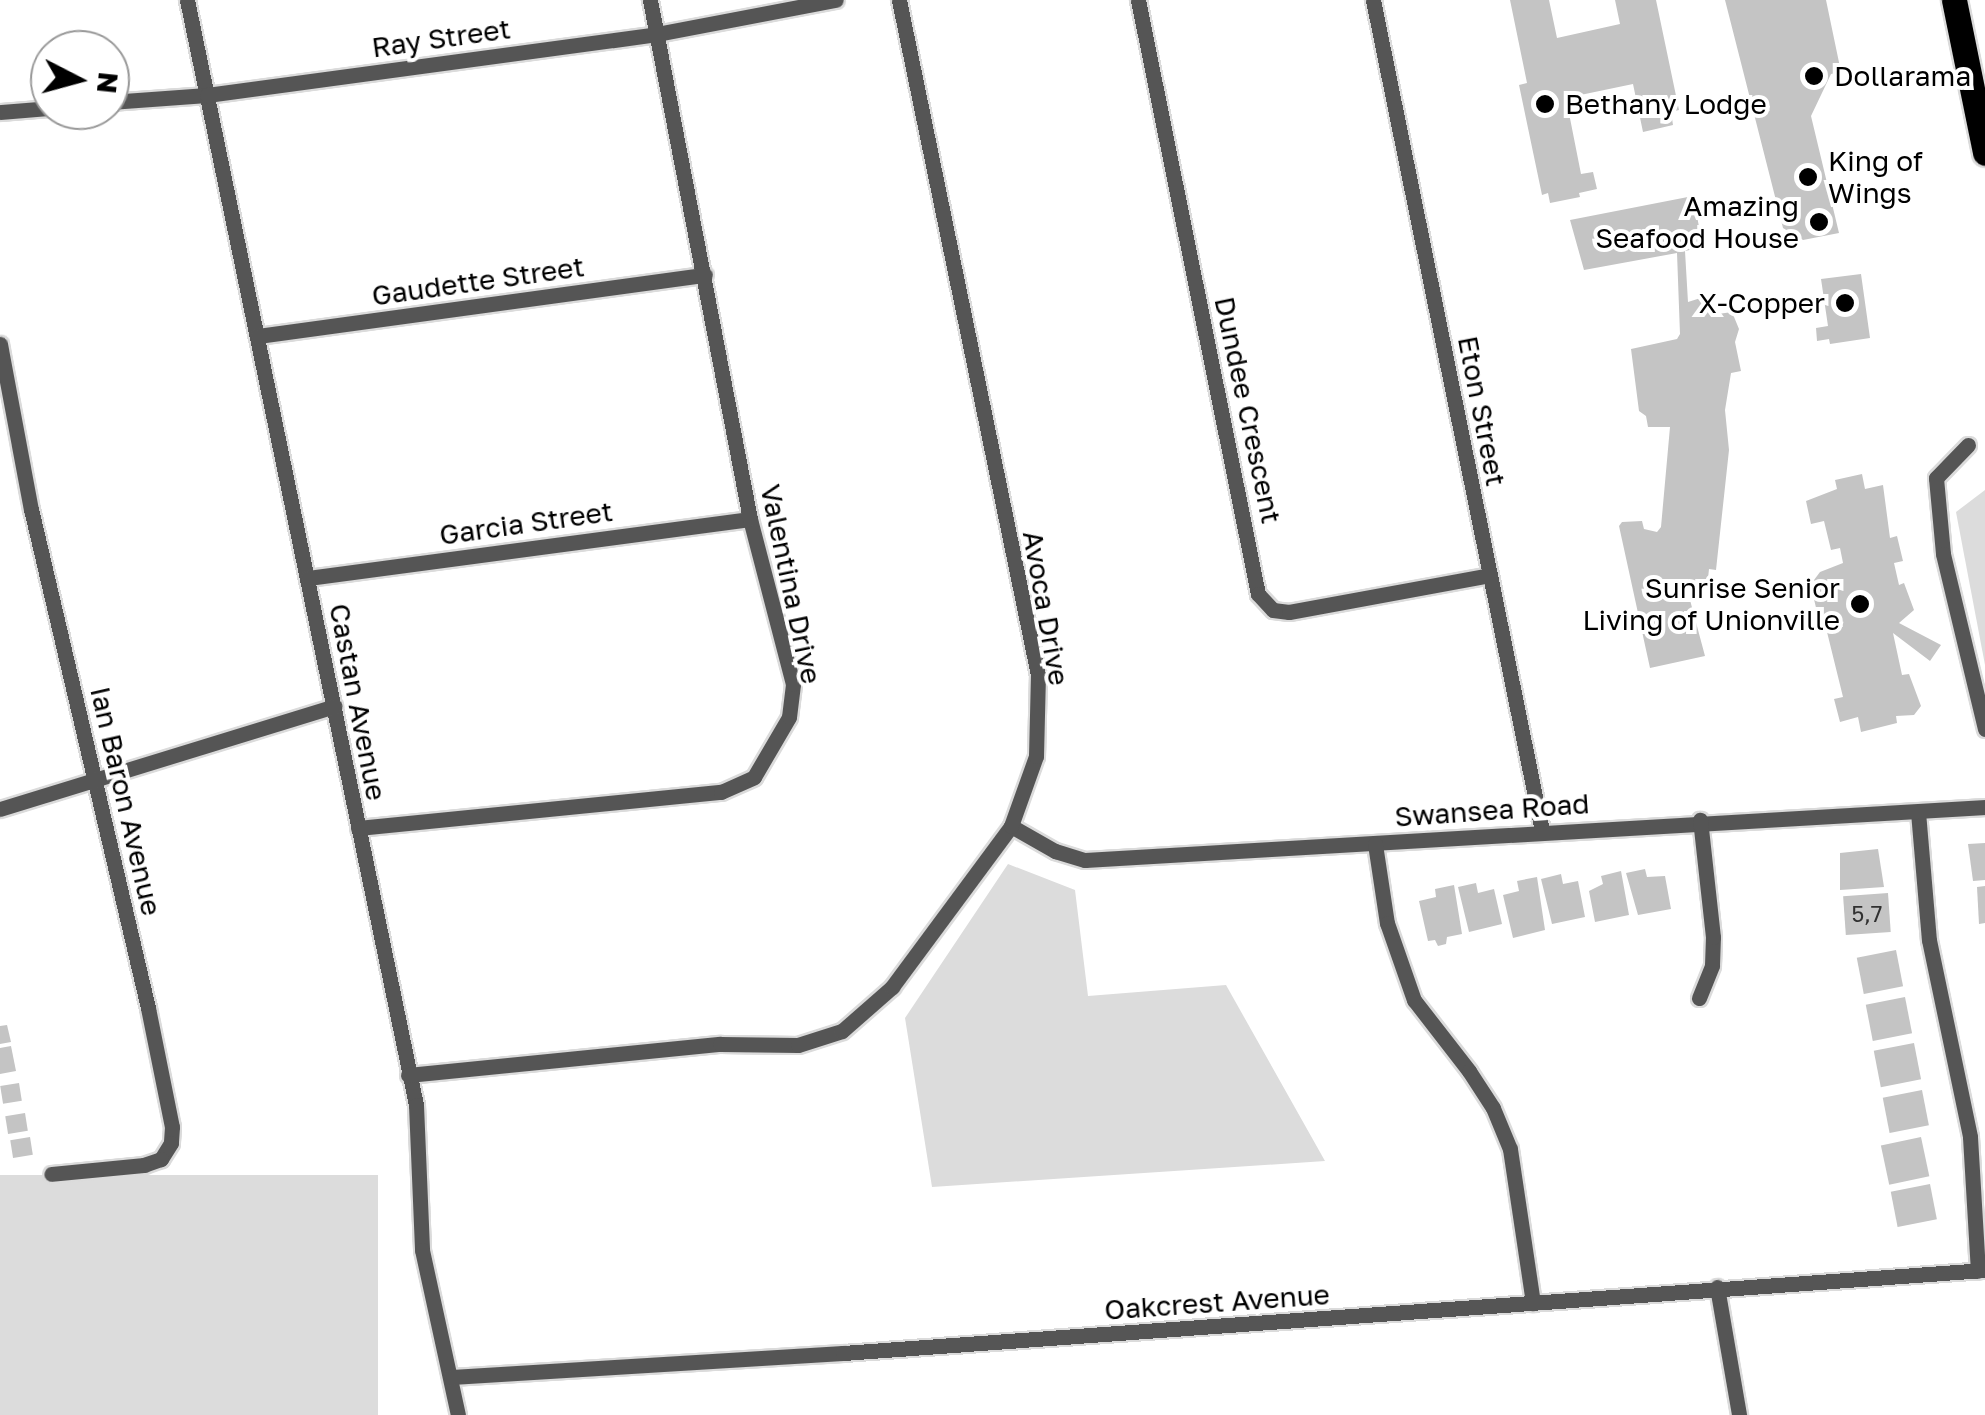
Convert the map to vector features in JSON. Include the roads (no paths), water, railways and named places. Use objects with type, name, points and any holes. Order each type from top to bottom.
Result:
[{"type":"main road","points":[[1954,0],[1985,153]]},
{"type":"street","name":"Castan Avenue","points":[[187,0],[418,1127],[422,1250],[458,1415]]},
{"type":"street","name":"Valentina Drive","points":[[358,828],[721,792],[754,776],[789,717],[793,684],[750,518],[650,0]]},
{"type":"street","name":"Ray Street","points":[[130,100],[207,94],[657,34],[836,0]]},
{"type":"street","name":"Avoca Drive","points":[[408,1075],[720,1044],[798,1046],[842,1031],[892,987],[1010,826],[1036,756],[1038,675],[899,0]]},
{"type":"street","name":"Dundee Crescent","points":[[1138,0],[1258,594],[1273,610],[1289,612],[1490,575]]},
{"type":"street","name":"Eton Street","points":[[1373,0],[1542,831]]},
{"type":"street","points":[[0,112],[30,110]]},
{"type":"street","name":"Gaudette Street","points":[[258,336],[705,275]]},
{"type":"street","name":"Ian Baron Avenue","points":[[0,344],[31,509],[96,777],[172,1128],[170,1143],[160,1159],[144,1165],[51,1174]]},
{"type":"street","points":[[1968,445],[1936,478],[1943,554],[1985,729]]},
{"type":"street","name":"Garcia Street","points":[[308,578],[750,518]]},
{"type":"street","points":[[0,809],[334,706]]},
{"type":"street","name":"Swansea Road","points":[[1010,826],[1055,851],[1084,860],[1700,820],[1985,807]]},
{"type":"street","points":[[1918,812],[1929,940],[1970,1137],[1981,1270]]},
{"type":"street","points":[[1699,998],[1712,964],[1713,937],[1700,820]]},
{"type":"street","points":[[1375,844],[1387,924],[1414,1000],[1470,1071],[1493,1108],[1510,1149],[1532,1303]]},
{"type":"street","name":"Oakcrest Avenue","points":[[451,1377],[1981,1270]]},
{"type":"street","points":[[1717,1287],[1739,1415]]},
{"type":"place","name":"Dollarama","points":[[1814,76]]},
{"type":"place","name":"Bethany Lodge","points":[[1545,104]]},
{"type":"place","name":"King of Wings","points":[[1808,177]]},
{"type":"place","name":"Amazing Seafood House","points":[[1819,222]]},
{"type":"place","name":"X-Copper","points":[[1845,303]]},
{"type":"place","name":"Sunrise Senior Living of Unionville","points":[[1860,604]]}]
